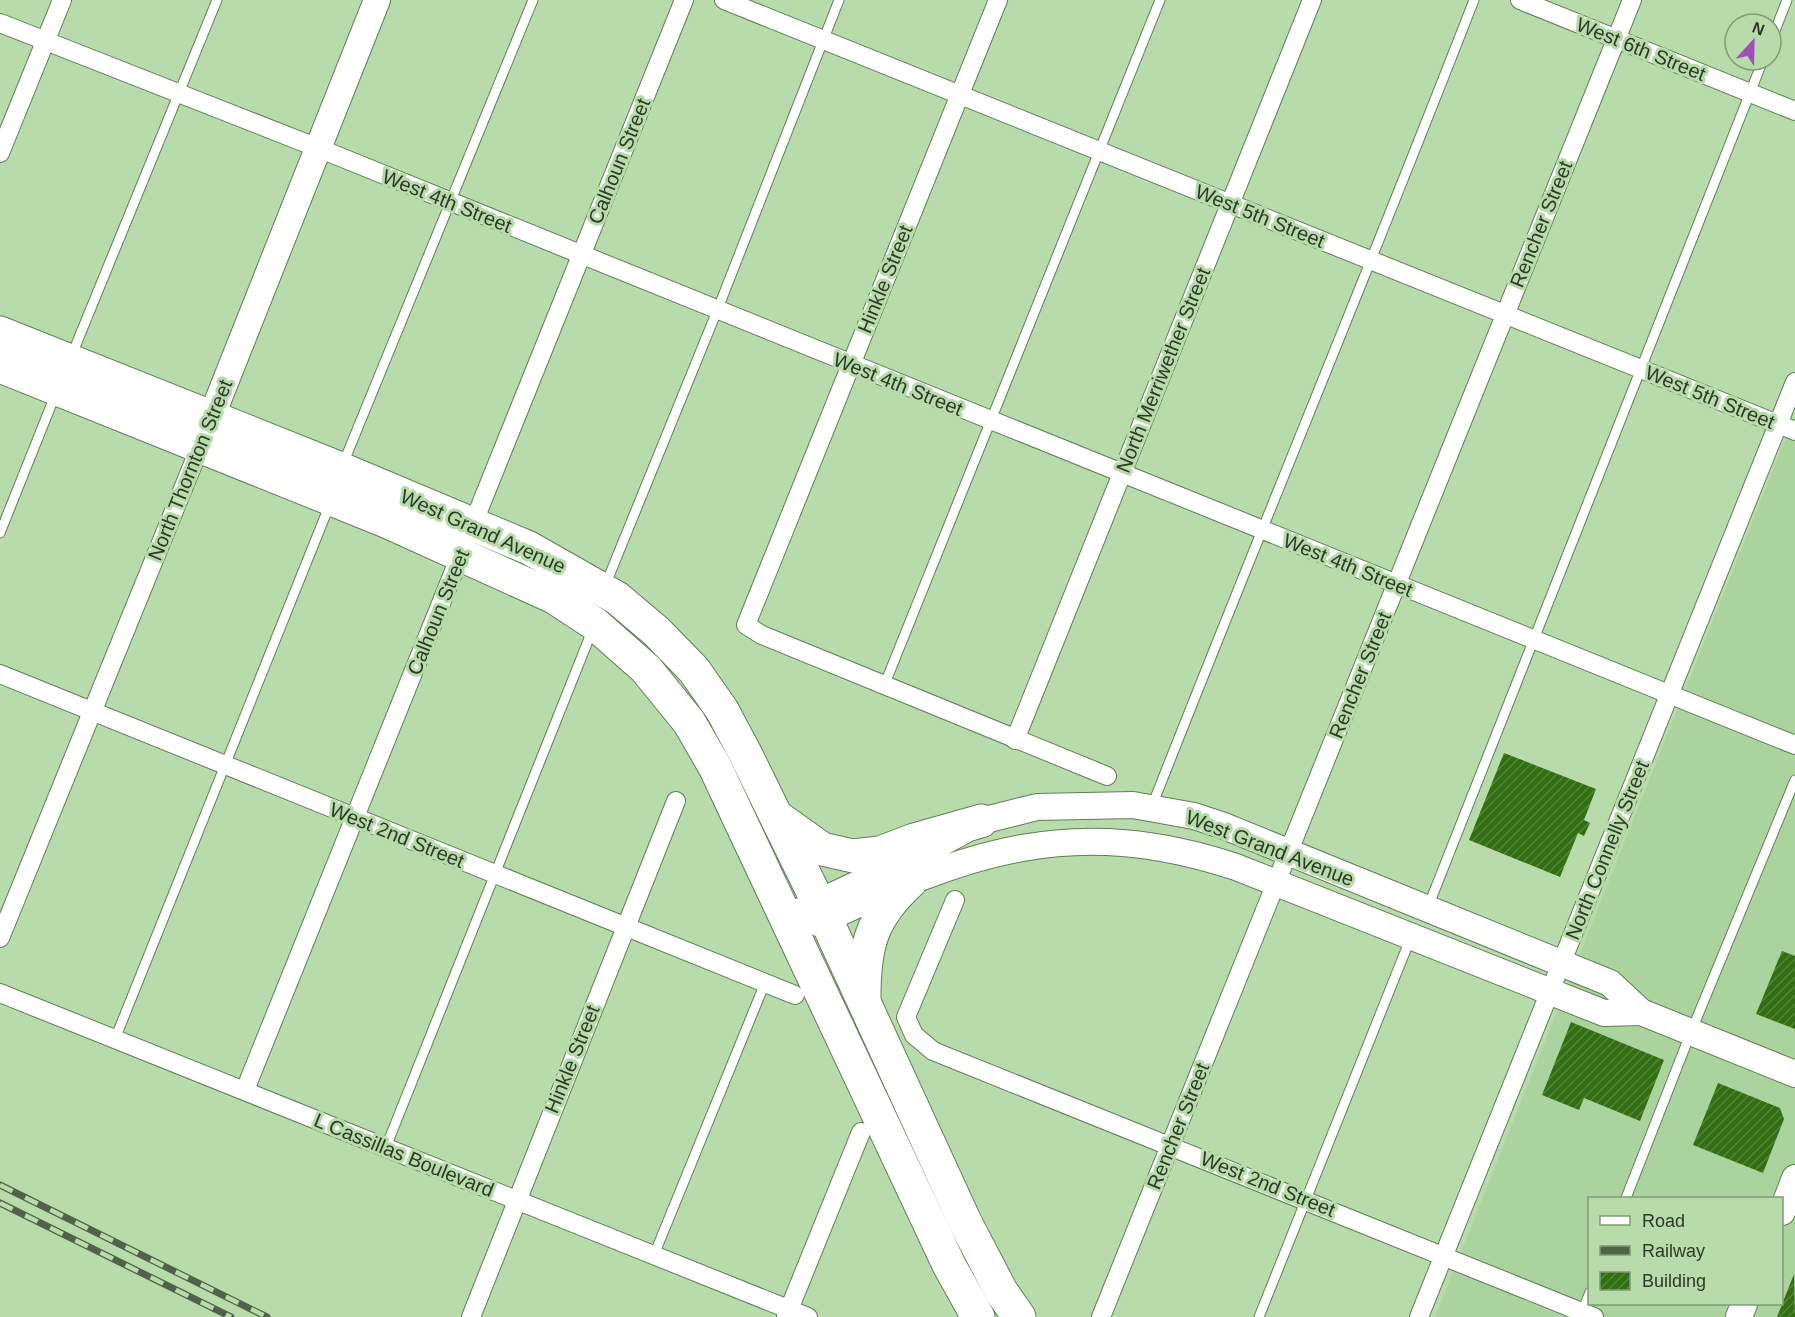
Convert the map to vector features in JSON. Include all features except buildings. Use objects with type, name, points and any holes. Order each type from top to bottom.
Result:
[{"type":"highway","name":"West Grand Avenue","points":[[0,333],[211,417],[336,484],[467,539],[595,624],[646,669],[689,722],[715,767],[790,926]]},
{"type":"highway","name":"West Grand Avenue","points":[[0,366],[200,447],[336,484]]},
{"type":"highway","name":"West Grand Avenue","points":[[467,539],[529,548],[604,590],[656,631],[694,670],[722,710],[822,912]]},
{"type":"highway","points":[[777,818],[822,849],[853,856],[880,854],[914,840],[981,821]]},
{"type":"highway","points":[[864,1005],[864,960],[868,942],[886,906],[910,882]]},
{"type":"highway","points":[[822,912],[985,1262],[1019,1317]]},
{"type":"highway","points":[[790,926],[949,1265],[978,1317]]},
{"type":"main road","name":"North Thornton Street","points":[[200,447],[377,0]]},
{"type":"main road","name":"West Grand Avenue","points":[[822,912],[981,821],[1037,807],[1103,804],[1151,808],[1194,816],[1610,983],[1641,1012],[1795,1074]]},
{"type":"main road","name":"West Grand Avenue","points":[[790,926],[822,912],[949,866],[1006,849],[1063,842],[1107,841],[1179,850],[1236,867],[1604,1013],[1641,1012]]},
{"type":"main road","points":[[1783,1209],[1795,1178]]},
{"type":"street","points":[[0,153],[62,0]]},
{"type":"street","name":"Calhoun Street","points":[[245,1090],[684,0]]},
{"type":"street","name":"West 5th Street","points":[[724,0],[1787,428]]},
{"type":"street","name":"Hinkle Street","points":[[884,686],[762,635],[746,625],[998,0]]},
{"type":"street","name":"North Merriwether Street","points":[[1015,740],[1312,0]]},
{"type":"street","name":"West 6th Street","points":[[1520,0],[1795,111]]},
{"type":"street","name":"Rencher Street","points":[[1101,1317],[1632,0]]},
{"type":"street","name":"West 4th Street","points":[[0,23],[318,148],[1795,745]]},
{"type":"street","name":"North Connelly Street","points":[[1419,1317],[1669,695],[1787,428],[1795,382]]},
{"type":"street","name":"North Thornton Street","points":[[0,938],[200,447]]},
{"type":"street","name":"West 2nd Street","points":[[0,674],[795,995]]},
{"type":"street","points":[[884,686],[1107,776]]},
{"type":"street","name":"Hinkle Street","points":[[471,1317],[676,801]]},
{"type":"street","name":"West 2nd Street","points":[[955,900],[906,1017],[914,1035],[933,1051],[1444,1255],[1585,1315]]},
{"type":"street","name":"L Cassillas Boulevard","points":[[0,993],[654,1255],[788,1313],[808,1317]]},
{"type":"street","points":[[788,1313],[861,1132]]},
{"type":"lane","points":[[70,359],[217,0]]},
{"type":"lane","points":[[115,1039],[336,484],[533,0]]},
{"type":"lane","points":[[604,590],[839,0]]},
{"type":"lane","points":[[884,686],[1160,0]]},
{"type":"lane","points":[[1151,808],[1261,530],[1372,261],[1474,0]]},
{"type":"lane","points":[[1427,909],[1758,72]]},
{"type":"lane","points":[[0,532],[58,389]]},
{"type":"lane","points":[[386,1147],[493,873],[595,624]]},
{"type":"lane","points":[[1626,1197],[1690,1032],[1795,780]]},
{"type":"lane","points":[[1259,1317],[1411,936]]},
{"type":"lane","points":[[654,1255],[765,983]]},
{"type":"shaded area","points":[[1795,415],[1795,1317],[1435,1317]]},
{"type":"railway","points":[[0,1185],[267,1317]]},
{"type":"railway","points":[[0,1203],[231,1317]]}]
